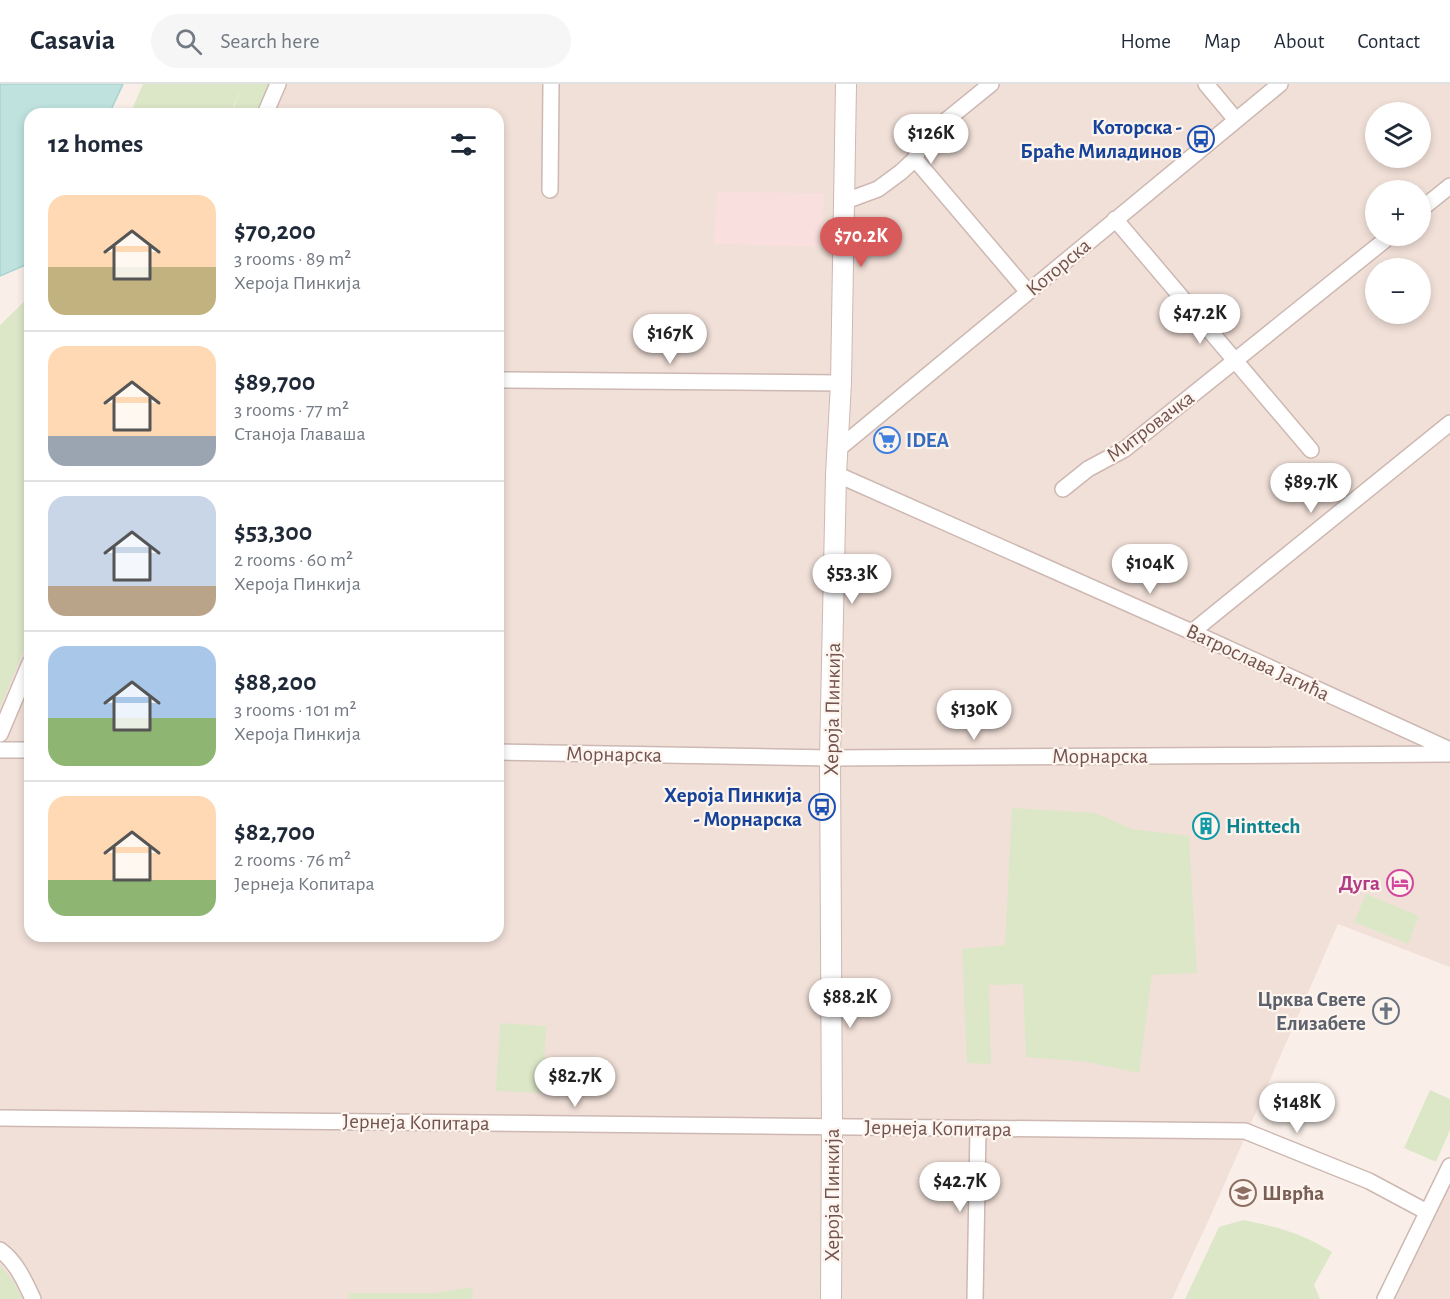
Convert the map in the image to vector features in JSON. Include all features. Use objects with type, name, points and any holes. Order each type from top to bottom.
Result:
[{"type":"street","points":[[268,108],[278,84]]},
{"type":"street","points":[[550,190],[551,84]]},
{"type":"street","name":"Хероја Пинкија","points":[[831,1299],[830,758],[836,474],[841,383],[846,84]]},
{"type":"street","points":[[843,202],[878,189],[901,172],[915,159],[922,140],[991,84]]},
{"type":"street","points":[[1206,84],[1236,120]]},
{"type":"street","name":"Которска","points":[[837,450],[1280,84]]},
{"type":"street","points":[[915,159],[1028,292]]},
{"type":"street","points":[[1431,201],[1450,186]]},
{"type":"street","points":[[1115,219],[1311,450]]},
{"type":"street","name":"Митровачка","points":[[1063,489],[1088,470],[1125,449],[1378,246]]},
{"type":"street","points":[[504,380],[841,383]]},
{"type":"street","points":[[1192,632],[1450,423]]},
{"type":"street","name":"Ватрослава Јагића","points":[[836,474],[1192,632],[1450,752]]},
{"type":"street","points":[[0,734],[24,677]]},
{"type":"street","points":[[0,750],[24,750]]},
{"type":"street","name":"Морнарска","points":[[504,752],[830,758],[1450,752]]},
{"type":"street","name":"Јернеја Копитара","points":[[0,1118],[1245,1131],[1369,1181],[1427,1212]]},
{"type":"street","points":[[975,1299],[978,1128]]},
{"type":"street","points":[[1385,1299],[1450,1166]]},
{"type":"street","points":[[0,1250],[13,1261],[20,1271],[33,1299]]},
{"type":"shaded area","points":[[260,84],[836,84],[822,1299],[0,1299],[0,681],[24,623],[24,942],[504,942],[504,108],[250,108]]},
{"type":"shaded area","points":[[853,84],[1450,84],[1450,967],[1338,924],[1172,1299],[838,1299],[838,751]]},
{"type":"shaded area","points":[[717,192],[824,193],[822,247],[714,244]]},
{"type":"shaded area","points":[[1450,1178],[1450,1299],[1389,1299]]},
{"type":"green space","points":[[143,84],[275,84],[263,108],[233,108],[241,89],[233,108],[133,108]]},
{"type":"green space","points":[[24,302],[24,650],[0,707],[0,325]]},
{"type":"green space","points":[[1012,808],[1095,813],[1132,829],[1189,836],[1197,973],[1152,975],[1139,1073],[1087,1062],[1026,1057],[1023,984],[989,985],[991,1064],[967,1063],[962,949],[1005,945]]},
{"type":"green space","points":[[1366,894],[1419,916],[1408,944],[1354,922]]},
{"type":"green space","points":[[500,1023],[546,1026],[543,1093],[496,1091]]},
{"type":"green space","points":[[1430,1090],[1450,1099],[1450,1130],[1436,1162],[1404,1148]]},
{"type":"green space","points":[[1243,1220],[1289,1232],[1332,1252],[1314,1285],[1320,1299],[1185,1299],[1219,1227]]},
{"type":"green space","points":[[0,1265],[14,1282],[22,1299],[0,1299]]},
{"type":"green space","points":[[472,1287],[473,1299],[349,1299],[348,1293],[435,1293]]},
{"type":"water","points":[[0,84],[123,84],[112,108],[24,108],[24,266],[0,276]]},
{"type":"place","name":"Которска - Браће Миладинов","points":[[1201,139]]},
{"type":"place","name":"IDEA","points":[[887,440]]},
{"type":"place","name":"Хероја Пинкија - Морнарска","points":[[822,807]]},
{"type":"place","name":"Hinttech","points":[[1206,826]]},
{"type":"place","name":"Дуга","points":[[1400,883]]},
{"type":"place","name":"Црква Свете Елизабете","points":[[1386,1011]]},
{"type":"place","name":"Шврћа","points":[[1243,1193]]}]
